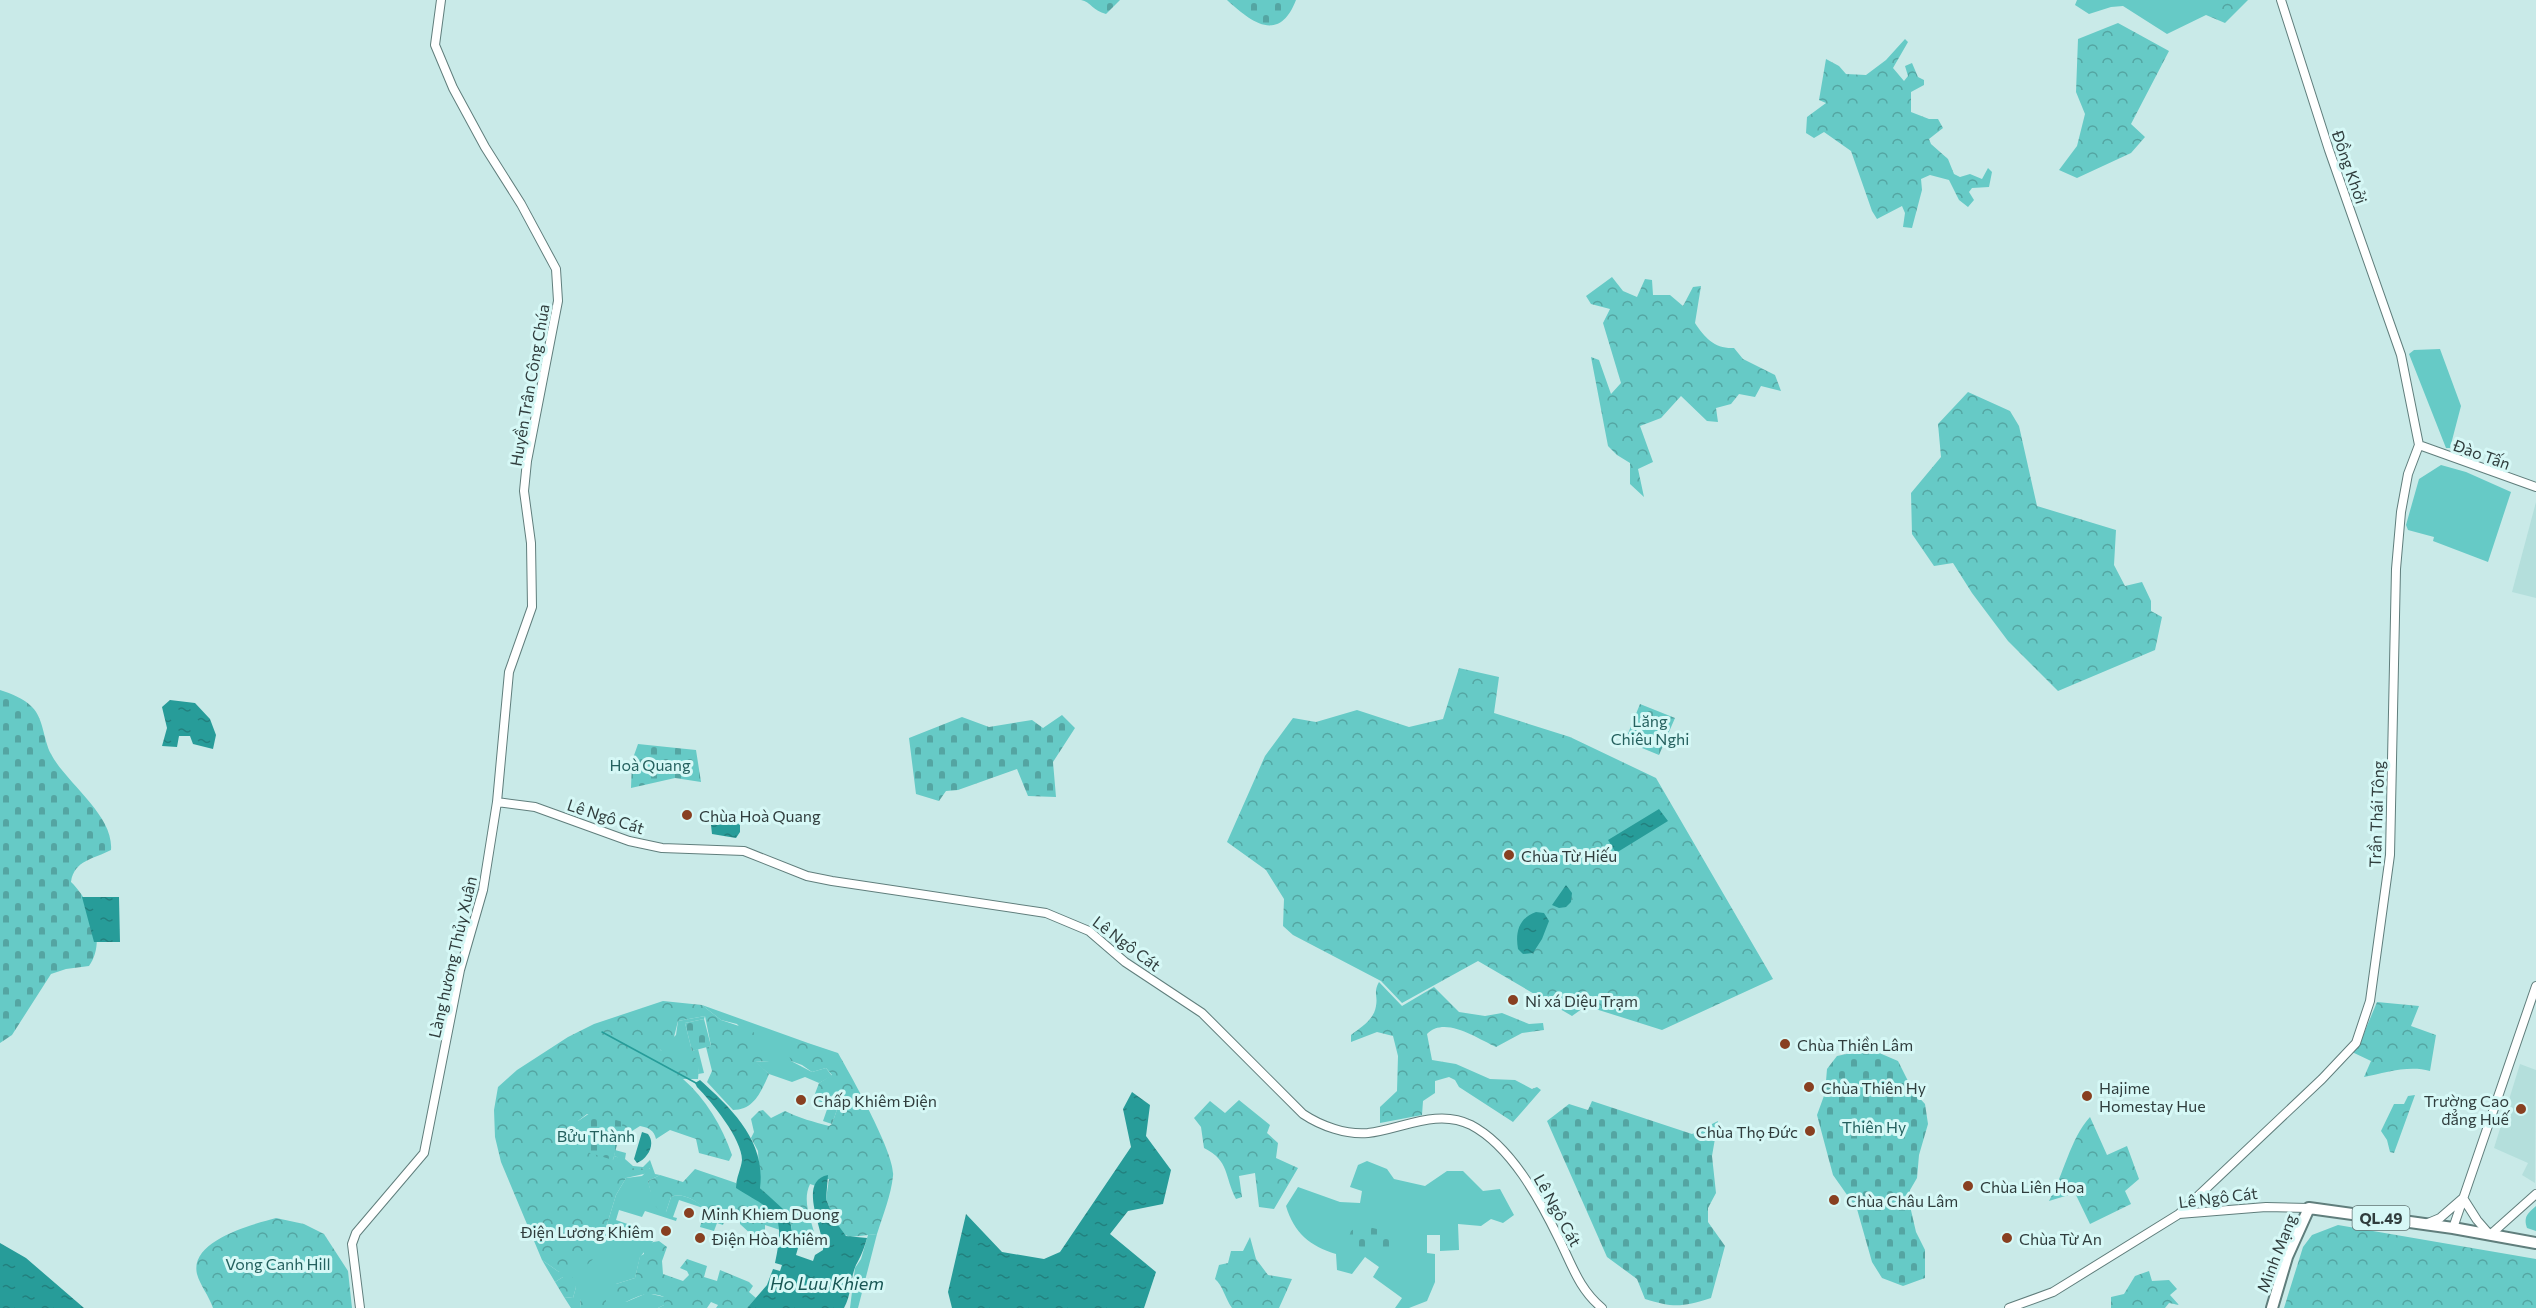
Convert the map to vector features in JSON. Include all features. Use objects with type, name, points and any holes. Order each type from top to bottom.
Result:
[{"type":"highway","name":"Lê Ngô Cát","points":[[2309,1208],[2453,1228]]},
{"type":"highway","name":"Minh Mạng","points":[[2272,1308],[2287,1257],[2309,1208]]},
{"type":"highway","name":"QL.49","points":[[2453,1228],[2536,1242]]},
{"type":"street","name":"Huyền Trân Công Chúa","points":[[441,0],[435,45],[453,88],[484,147],[521,204],[556,269],[558,301],[527,461],[524,491],[531,543],[532,607],[509,672],[497,802]]},
{"type":"street","name":"Đồng Khởi","points":[[2281,0],[2323,132],[2396,343],[2410,395],[2419,445]]},
{"type":"street","name":"Đào Tấn","points":[[2419,445],[2536,487]]},
{"type":"street","name":"Trần Thái Tông","points":[[2179,1214],[2356,1043],[2370,1001],[2390,855],[2396,569],[2401,512],[2408,474],[2419,445]]},
{"type":"street","name":"Làng hương Thủy Xuân","points":[[360,1308],[352,1244],[356,1233],[424,1153],[460,970],[483,890],[497,802]]},
{"type":"street","name":"Lê Ngô Cát","points":[[497,802],[535,807],[629,842],[662,848],[744,851],[807,876],[1046,913],[1065,920],[1089,931],[1125,962],[1202,1013],[1303,1114],[1314,1121],[1335,1130],[1367,1133],[1438,1118],[1461,1120],[1473,1126],[1498,1146],[1535,1192],[1579,1281],[1588,1296],[1602,1308]]},
{"type":"street","points":[[2453,1228],[2536,986]]},
{"type":"street","points":[[2463,1198],[2490,1235],[2536,1194]]},
{"type":"street","points":[[2426,1224],[2440,1218],[2463,1198]]},
{"type":"street","name":"Lê Ngô Cát","points":[[2009,1308],[2053,1292],[2179,1214],[2265,1207],[2309,1208]]},
{"type":"shaded area","points":[[2536,502],[2536,598],[2512,592]]},
{"type":"shaded area","name":"Trường Cao đẳng Huế","points":[[2520,1064],[2536,1070],[2535,1183],[2522,1175],[2528,1163],[2494,1148]]},
{"type":"green space","points":[[1081,0],[1120,0],[1106,14]]},
{"type":"green space","points":[[1227,0],[1296,0],[1289,14],[1281,22],[1264,25]]},
{"type":"green space","points":[[2077,0],[2206,0],[2206,15],[2167,34],[2123,6],[2089,14],[2075,5]]},
{"type":"green space","points":[[2206,0],[2248,0],[2225,23],[2206,15]]},
{"type":"green space","points":[[2118,23],[2169,51],[2131,124],[2145,137],[2131,153],[2077,178],[2059,170],[2077,146],[2085,114],[2076,92],[2078,39]]},
{"type":"green space","points":[[1905,39],[1908,42],[1893,68],[1904,81],[1908,76],[1905,66],[1912,63],[1918,77],[1924,80],[1924,85],[1911,92],[1911,112],[1929,119],[1938,119],[1943,128],[1929,139],[1931,144],[1948,159],[1954,174],[1960,177],[1970,174],[1982,179],[1988,168],[1992,172],[1989,187],[1972,188],[1969,192],[1974,200],[1968,207],[1959,200],[1949,180],[1930,175],[1921,179],[1922,190],[1912,228],[1903,227],[1905,213],[1902,206],[1877,219],[1872,211],[1851,151],[1824,132],[1814,138],[1806,133],[1807,117],[1826,103],[1819,100],[1826,59],[1839,66],[1846,74],[1866,75],[1886,60]]},
{"type":"green space","points":[[1612,277],[1623,291],[1637,297],[1645,279],[1652,280],[1653,295],[1670,295],[1683,306],[1693,287],[1701,286],[1695,323],[1707,338],[1716,344],[1721,347],[1734,348],[1743,359],[1775,375],[1781,391],[1761,386],[1755,397],[1739,394],[1731,404],[1716,408],[1718,422],[1707,421],[1681,396],[1661,418],[1640,426],[1653,462],[1638,469],[1644,497],[1630,484],[1630,463],[1608,446],[1591,357],[1599,360],[1611,394],[1621,383],[1603,323],[1610,309],[1591,304],[1586,296]]},
{"type":"green space","points":[[2440,349],[2461,406],[2450,448],[2446,448],[2409,354],[2414,350]]},
{"type":"green space","points":[[1968,392],[2010,411],[2019,426],[2037,506],[2116,530],[2114,565],[2125,586],[2142,582],[2151,601],[2151,611],[2162,617],[2155,650],[2058,691],[2008,641],[1953,563],[1934,566],[1912,534],[1911,493],[1941,457],[1938,424]]},
{"type":"green space","points":[[2441,465],[2466,472],[2511,492],[2488,562],[2433,541],[2434,537],[2408,530],[2406,525],[2419,479]]},
{"type":"green space","points":[[1459,668],[1499,677],[1494,713],[1570,737],[1656,778],[1773,979],[1662,1030],[1586,1006],[1572,1016],[1478,961],[1402,1003],[1381,981],[1293,935],[1283,926],[1284,899],[1266,870],[1227,842],[1265,756],[1293,718],[1316,722],[1357,710],[1409,727],[1443,719]]},
{"type":"green space","points":[[0,690],[21,699],[36,712],[51,754],[105,824],[110,837],[111,850],[80,865],[71,882],[85,900],[94,922],[97,945],[89,966],[66,969],[51,974],[12,1035],[0,1043]]},
{"type":"green space","name":"Lăng Chiêu Nghi","points":[[1640,704],[1675,718],[1659,755],[1625,741]]},
{"type":"green space","points":[[1062,715],[1075,728],[1053,762],[1056,797],[1028,796],[1017,769],[958,790],[946,791],[939,801],[916,794],[909,738],[962,717],[989,727],[1032,720],[1043,728]]},
{"type":"green space","name":"Hoà Quang","points":[[638,744],[696,750],[701,782],[675,778],[631,788],[632,761]]},
{"type":"green space","points":[[1379,982],[1402,1006],[1434,987],[1459,1012],[1485,1016],[1502,1013],[1529,1024],[1543,1023],[1544,1030],[1522,1033],[1496,1047],[1461,1030],[1451,1028],[1434,1029],[1427,1034],[1432,1060],[1456,1064],[1490,1079],[1515,1080],[1532,1089],[1537,1087],[1541,1090],[1513,1122],[1459,1087],[1455,1080],[1449,1077],[1435,1081],[1435,1093],[1423,1101],[1422,1115],[1380,1123],[1380,1107],[1397,1091],[1398,1056],[1393,1036],[1377,1032],[1351,1042],[1351,1035],[1366,1023],[1375,1011],[1376,989]]},
{"type":"green space","points":[[663,1001],[702,1005],[721,1020],[751,1030],[762,1040],[770,1062],[755,1061],[769,1074],[760,1093],[752,1103],[733,1110],[707,1082],[712,1071],[706,1047],[711,1046],[705,1016],[678,1021],[672,1045],[660,1050],[696,1058],[699,1068],[698,1079],[683,1079],[699,1095],[712,1114],[732,1155],[729,1161],[699,1153],[696,1139],[670,1130],[656,1139],[651,1130],[640,1126],[632,1131],[630,1137],[619,1134],[622,1123],[587,1114],[578,1121],[613,1160],[614,1156],[630,1167],[650,1167],[648,1173],[626,1178],[616,1195],[602,1241],[593,1259],[582,1270],[559,1272],[542,1260],[501,1162],[495,1137],[494,1110],[498,1087],[517,1070],[568,1037],[594,1024]]},
{"type":"green space","points":[[2377,1002],[2419,1006],[2411,1026],[2436,1035],[2430,1071],[2405,1069],[2364,1077],[2371,1061],[2352,1052],[2362,1038]]},
{"type":"green space","points":[[702,1005],[808,1043],[797,1043],[791,1061],[812,1072],[826,1068],[832,1076],[819,1083],[805,1077],[792,1082],[769,1074],[754,1061],[769,1062],[737,1024],[721,1020]]},
{"type":"green space","points":[[705,1016],[704,1019],[685,1023],[692,1051],[698,1049],[704,1073],[698,1074],[699,1068],[660,1050],[676,1035],[678,1021]]},
{"type":"green space","points":[[704,1019],[711,1046],[692,1051],[685,1023]]},
{"type":"green space","points":[[797,1043],[808,1043],[838,1053],[880,1133],[892,1166],[893,1176],[889,1198],[877,1234],[850,1237],[843,1234],[826,1199],[829,1179],[821,1179],[816,1186],[810,1184],[808,1191],[807,1205],[816,1241],[798,1239],[792,1231],[790,1219],[760,1188],[758,1151],[751,1138],[754,1132],[751,1119],[763,1110],[771,1118],[785,1111],[829,1126],[832,1124],[841,1098],[832,1095],[828,1105],[813,1099],[819,1083],[832,1075],[826,1068],[812,1072],[791,1061],[786,1048]]},
{"type":"green space","name":"Thiên Hy","points":[[1870,1049],[1898,1061],[1913,1091],[1925,1104],[1928,1124],[1919,1155],[1917,1178],[1910,1190],[1910,1206],[1916,1232],[1925,1250],[1925,1278],[1903,1286],[1882,1278],[1872,1262],[1857,1209],[1833,1175],[1817,1115],[1825,1093],[1827,1069],[1837,1056]]},
{"type":"green space","points":[[835,1094],[841,1098],[832,1124],[823,1121],[832,1095]]},
{"type":"green space","points":[[2415,1095],[2394,1153],[2390,1152],[2387,1140],[2381,1131],[2394,1104],[2404,1104],[2408,1096]]},
{"type":"green space","points":[[1239,1100],[1270,1125],[1267,1133],[1278,1143],[1276,1158],[1298,1168],[1274,1209],[1259,1207],[1255,1173],[1239,1176],[1242,1197],[1236,1199],[1222,1164],[1218,1158],[1204,1148],[1201,1127],[1194,1118],[1210,1101],[1225,1113]]},
{"type":"green space","points":[[1592,1101],[1692,1134],[1718,1121],[1712,1156],[1716,1193],[1708,1208],[1708,1222],[1725,1246],[1711,1298],[1678,1305],[1645,1299],[1637,1279],[1607,1257],[1547,1121],[1569,1104],[1588,1110]]},
{"type":"green space","name":"Bửu Thành","points":[[590,1113],[623,1122],[613,1160],[574,1148],[573,1135],[578,1121]]},
{"type":"green space","points":[[2090,1117],[2107,1155],[2127,1146],[2139,1179],[2125,1191],[2131,1204],[2090,1224],[2075,1193],[2049,1201],[2072,1146]]},
{"type":"green space","points":[[615,1150],[626,1153],[625,1159],[633,1166],[643,1167],[650,1160],[655,1174],[660,1175],[648,1181],[651,1192],[666,1212],[671,1197],[676,1196],[689,1198],[706,1209],[679,1200],[673,1217],[677,1218],[676,1221],[645,1211],[642,1217],[619,1210],[616,1220],[639,1228],[637,1234],[654,1240],[640,1257],[635,1278],[616,1284],[626,1302],[647,1293],[664,1297],[664,1305],[658,1308],[606,1308],[606,1299],[580,1299],[581,1308],[571,1308],[564,1297],[573,1298],[576,1287],[563,1277],[555,1282],[542,1260],[559,1272],[602,1241],[616,1195],[626,1178],[642,1176],[650,1168],[628,1167],[614,1156]]},
{"type":"green space","points":[[1367,1161],[1387,1169],[1394,1179],[1425,1186],[1447,1171],[1463,1171],[1483,1191],[1500,1189],[1514,1215],[1503,1223],[1491,1219],[1481,1226],[1458,1224],[1459,1250],[1440,1251],[1440,1235],[1427,1235],[1427,1253],[1435,1254],[1435,1282],[1427,1301],[1409,1308],[1395,1308],[1402,1298],[1373,1277],[1379,1267],[1365,1257],[1352,1274],[1337,1270],[1336,1254],[1318,1247],[1304,1237],[1298,1231],[1286,1206],[1298,1187],[1340,1202],[1360,1203],[1362,1191],[1350,1187],[1358,1165]]},
{"type":"green space","points":[[695,1169],[736,1183],[736,1186],[775,1215],[780,1230],[765,1225],[765,1238],[754,1237],[740,1224],[740,1217],[727,1213],[723,1225],[717,1223],[714,1231],[700,1227],[705,1209],[685,1196],[671,1197],[666,1212],[660,1211],[653,1203],[648,1181],[660,1175],[683,1182]]},
{"type":"green space","points":[[2536,1206],[2536,1231],[2527,1228],[2526,1218]]},
{"type":"green space","name":"Vong Canh Hill","points":[[276,1218],[304,1224],[324,1234],[348,1271],[352,1308],[213,1308],[197,1274],[197,1262],[203,1252],[213,1243],[239,1229]]},
{"type":"green space","points":[[1360,1225],[1377,1229],[1393,1241],[1388,1254],[1357,1246],[1348,1240],[1351,1231]]},
{"type":"green space","points":[[2338,1225],[2536,1259],[2536,1308],[2284,1308],[2303,1247],[2312,1235]]},
{"type":"green space","points":[[877,1234],[858,1308],[850,1308],[855,1268],[861,1259],[868,1235]]},
{"type":"green space","points":[[1250,1237],[1256,1259],[1268,1275],[1292,1279],[1279,1308],[1232,1308],[1215,1279],[1219,1265],[1228,1263],[1231,1251],[1243,1251]]},
{"type":"green space","points":[[659,1241],[667,1247],[662,1261],[663,1274],[683,1281],[689,1275],[687,1271],[680,1268],[687,1259],[707,1266],[704,1277],[717,1281],[720,1270],[749,1282],[753,1286],[749,1292],[756,1298],[747,1308],[716,1308],[718,1305],[711,1302],[707,1308],[658,1308],[664,1305],[664,1297],[659,1295],[645,1295],[626,1302],[611,1296],[616,1284],[635,1278],[640,1256],[644,1254],[643,1244]]},
{"type":"green space","points":[[2149,1271],[2152,1281],[2169,1280],[2177,1289],[2170,1295],[2179,1305],[2169,1303],[2165,1308],[2111,1308],[2111,1297],[2124,1294],[2135,1276]]},
{"type":"green space","points":[[563,1277],[572,1277],[576,1287],[573,1298],[564,1297],[555,1282]]},
{"type":"green space","points":[[600,1293],[606,1299],[606,1308],[581,1308],[580,1299],[588,1294]]},
{"type":"water","points":[[170,700],[195,703],[210,719],[216,735],[213,749],[193,744],[190,736],[179,736],[177,747],[162,746],[167,728],[162,707]]},
{"type":"water","points":[[1659,809],[1668,821],[1616,853],[1608,840]]},
{"type":"water","points":[[714,817],[727,817],[740,824],[740,832],[736,838],[712,834],[711,825]]},
{"type":"water","points":[[1566,885],[1572,893],[1571,902],[1566,907],[1559,908],[1552,905]]},
{"type":"water","points":[[82,897],[119,897],[120,942],[94,942]]},
{"type":"water","points":[[1536,912],[1544,913],[1549,921],[1533,953],[1523,954],[1518,949],[1518,931],[1522,922]]},
{"type":"water","name":"Ho Luu Khiem","points":[[700,1080],[724,1102],[744,1127],[758,1155],[760,1188],[783,1209],[790,1220],[794,1244],[798,1248],[796,1255],[813,1261],[815,1255],[823,1250],[814,1208],[814,1187],[819,1179],[828,1175],[826,1199],[835,1221],[846,1236],[867,1238],[854,1270],[844,1308],[747,1308],[767,1285],[773,1269],[780,1271],[782,1265],[775,1263],[778,1223],[775,1215],[769,1209],[736,1188],[742,1160],[741,1151],[725,1121],[697,1087],[695,1083]]},
{"type":"water","points":[[1132,1092],[1150,1105],[1146,1136],[1171,1170],[1163,1204],[1128,1211],[1110,1234],[1156,1272],[1144,1308],[952,1308],[948,1292],[966,1214],[1002,1252],[1044,1259],[1060,1252],[1131,1147],[1123,1109]]},
{"type":"water","points":[[642,1132],[648,1134],[651,1146],[647,1154],[637,1163],[634,1159]]},
{"type":"water","points":[[0,1243],[26,1258],[84,1308],[0,1308]]},
{"type":"waterway","points":[[602,1032],[696,1083]]},
{"type":"place","name":"Chùa Hoà Quang","points":[[687,815]]},
{"type":"place","name":"Chùa Từ Hiếu","points":[[1509,855]]},
{"type":"place","name":"Ni xá Diệu Trạm","points":[[1513,1000]]},
{"type":"place","name":"Chùa Thiền Lâm","points":[[1785,1044]]},
{"type":"place","name":"Chùa Thiên Hy","points":[[1809,1087]]},
{"type":"place","name":"Hajime Homestay Hue","points":[[2087,1096]]},
{"type":"place","name":"Chấp Khiêm Điện","points":[[801,1100]]},
{"type":"place","name":"Trường Cao đẳng Huế","points":[[2521,1109]]},
{"type":"place","name":"Chùa Thọ Đức","points":[[1810,1131]]},
{"type":"place","name":"Chùa Liên Hoa","points":[[1968,1186]]},
{"type":"place","name":"Chùa Châu Lâm","points":[[1834,1200]]},
{"type":"place","name":"Minh Khiem Duong","points":[[689,1213]]},
{"type":"place","name":"Điện Lương Khiêm","points":[[666,1231]]},
{"type":"place","name":"Điện Hòa Khiêm","points":[[700,1238]]},
{"type":"place","name":"Chùa Từ An","points":[[2007,1238]]}]
